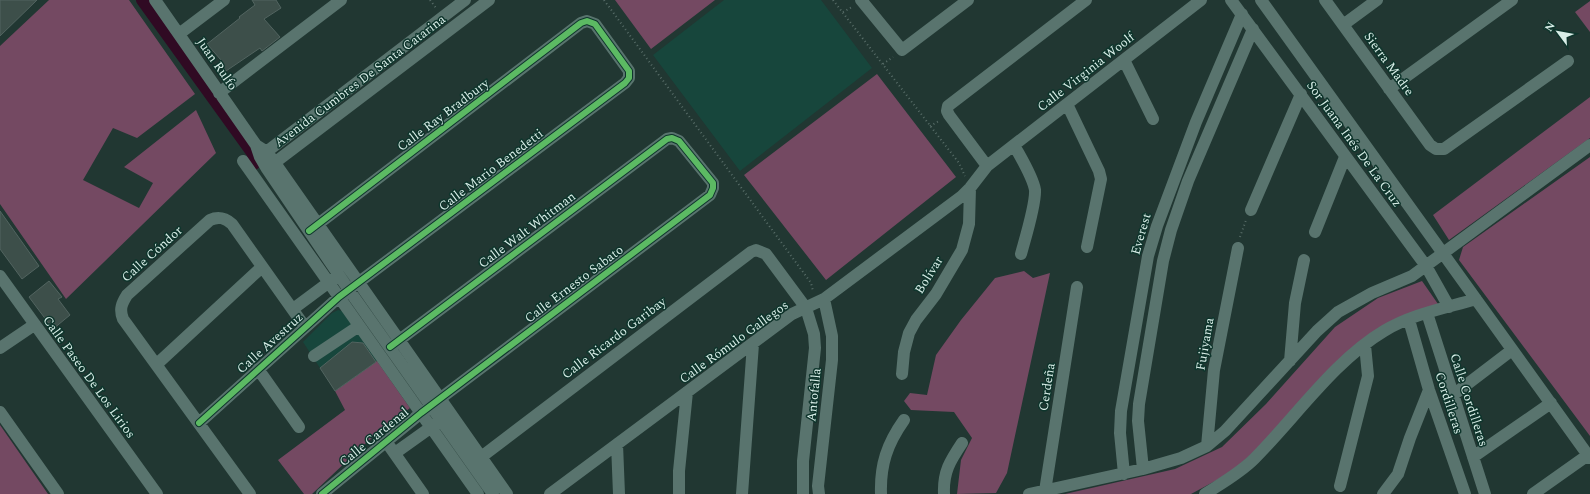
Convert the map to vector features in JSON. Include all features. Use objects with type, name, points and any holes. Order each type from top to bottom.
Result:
[{"type":"street","name":"Juan Rulfo","points":[[155,0],[263,155]]},
{"type":"street","points":[[179,34],[224,0]]},
{"type":"street","points":[[220,93],[341,0]]},
{"type":"street","name":"Avenida Cumbres De Santa Catarina","points":[[263,155],[465,0]]},
{"type":"street","name":"Avenida Cumbres De Santa Catarina","points":[[271,166],[489,0]]},
{"type":"street","points":[[861,0],[902,50],[968,0]]},
{"type":"street","points":[[987,166],[949,115],[947,109],[950,103],[1086,0]]},
{"type":"street","name":"Calle Virginia Woolf","points":[[987,166],[1201,0]]},
{"type":"street","name":"Sor Juana Inés De La Cruz","points":[[1231,0],[1426,266],[1449,307]]},
{"type":"street","name":"Sor Juana Inés De La Cruz","points":[[1261,0],[1476,299]]},
{"type":"street","name":"Sierra Madre","points":[[1325,0],[1430,145],[1436,149],[1444,149],[1568,61]]},
{"type":"street","points":[[1343,25],[1377,0]]},
{"type":"street","points":[[1389,89],[1512,0]]},
{"type":"street","name":"Everest","points":[[1124,474],[1120,433],[1121,411],[1148,256],[1161,213],[1181,160],[1242,14]]},
{"type":"street","name":"Calle Ray Bradbury","points":[[313,227],[581,23],[587,21],[594,24],[629,71]]},
{"type":"street","points":[[1143,469],[1138,421],[1139,404],[1163,260],[1188,181],[1253,29]]},
{"type":"street","points":[[1124,60],[1153,119]]},
{"type":"street","name":"Calle Mario Benedetti","points":[[354,287],[625,83],[629,78],[629,71]]},
{"type":"street","points":[[1251,210],[1301,94]]},
{"type":"street","points":[[1068,104],[1099,171],[1101,179],[1087,247]]},
{"type":"street","name":"Calle Ernesto Sabato","points":[[441,398],[710,195],[713,188],[712,184],[679,141],[672,138],[667,139]]},
{"type":"street","name":"Calle Walt Whitman","points":[[390,347],[667,139]]},
{"type":"street","points":[[1014,145],[1035,190],[1021,254]]},
{"type":"street","points":[[1029,494],[1143,469],[1181,458],[1207,446],[1225,431],[1317,331],[1338,312],[1372,293],[1412,276],[1444,254],[1590,145]]},
{"type":"street","points":[[263,155],[354,287],[426,409]]},
{"type":"street","points":[[1315,232],[1345,157]]},
{"type":"street","points":[[243,161],[359,326],[436,423],[478,494]]},
{"type":"street","name":"Calle Rómulo Gallegos","points":[[550,494],[792,314],[816,304],[962,196],[987,166]]},
{"type":"street","name":"Bolívar","points":[[902,374],[904,352],[909,333],[916,320],[936,294],[962,250],[969,224],[970,188]]},
{"type":"street","name":"Calle Cóndor","points":[[250,494],[123,319],[120,311],[122,303],[127,295],[210,220],[215,218],[224,218],[232,224],[305,327]]},
{"type":"street","name":"Fujiyama","points":[[1207,446],[1214,370],[1238,248]]},
{"type":"street","name":"Calle Ricardo Garibay","points":[[477,461],[751,252],[756,250],[766,254],[816,304]]},
{"type":"street","points":[[1290,360],[1294,303],[1304,260]]},
{"type":"street","points":[[157,364],[262,267]]},
{"type":"street","name":"Calle Avestruz","points":[[293,309],[344,272]]},
{"type":"street","name":"Calle Paseo De Los Lirios","points":[[0,276],[157,494]]},
{"type":"street","points":[[354,287],[400,340],[451,412],[493,494]]},
{"type":"street","name":"Calle Avestruz","points":[[199,423],[339,297],[354,287]]},
{"type":"street","name":"Cerdeña","points":[[1045,490],[1077,287]]},
{"type":"street","points":[[1205,494],[1237,474],[1254,459],[1339,367],[1384,331],[1427,313],[1476,299],[1589,456],[1533,494]]},
{"type":"street","name":"Antofalla","points":[[803,494],[803,461],[815,348],[814,334],[816,304]]},
{"type":"street","name":"Antofalla","points":[[816,304],[832,336],[832,360],[818,486],[820,494]]},
{"type":"street","name":"Calle Cordilleras","points":[[1427,313],[1485,494]]},
{"type":"street","name":"Cordilleras","points":[[1410,320],[1429,390],[1465,494]]},
{"type":"street","points":[[0,348],[34,325]]},
{"type":"street","points":[[314,356],[359,326]]},
{"type":"street","points":[[742,494],[753,344]]},
{"type":"street","points":[[1340,486],[1368,376],[1365,345]]},
{"type":"street","points":[[1453,396],[1512,350]]},
{"type":"street","points":[[258,369],[299,427]]},
{"type":"street","points":[[1396,494],[1398,474],[1410,438],[1429,390]]},
{"type":"street","points":[[679,494],[678,471],[687,392]]},
{"type":"street","name":"Calle Cardenal","points":[[322,494],[441,398]]},
{"type":"street","points":[[1473,458],[1551,403]]},
{"type":"street","points":[[0,412],[58,494]]},
{"type":"street","name":"Calle Cardenal","points":[[394,453],[451,412]]},
{"type":"street","points":[[881,494],[881,478],[884,457],[894,435],[904,420]]},
{"type":"street","points":[[436,423],[477,461],[507,494]]},
{"type":"street","points":[[386,441],[423,494]]},
{"type":"street","points":[[944,494],[946,471],[962,443]]},
{"type":"street","points":[[617,444],[619,494]]},
{"type":"street","points":[[1383,494],[1398,474]]},
{"type":"path","points":[[604,0],[810,283],[816,304]]},
{"type":"path","points":[[833,0],[959,163],[970,188]]},
{"type":"path","points":[[1238,248],[1240,237],[1251,210]]},
{"type":"shaded area","points":[[49,0],[129,0],[195,94],[137,138],[113,128],[83,180],[139,208],[153,183],[124,167],[196,110],[216,153],[66,299],[0,204],[0,46]]},
{"type":"shaded area","points":[[615,0],[715,0],[651,49]]},
{"type":"shaded area","points":[[724,0],[821,0],[872,68],[740,171],[653,55]]},
{"type":"shaded area","points":[[1590,1],[1590,32],[1575,12]]},
{"type":"shaded area","points":[[877,74],[956,177],[826,280],[744,175]]},
{"type":"shaded area","points":[[1590,97],[1590,138],[1449,240],[1433,215]]},
{"type":"shaded area","points":[[1590,157],[1590,436],[1459,260],[1463,247]]},
{"type":"shaded area","points":[[1024,271],[1033,278],[1050,273],[1007,473],[996,493],[957,494],[961,460],[972,438],[954,412],[911,410],[904,401],[910,393],[927,395],[936,355],[961,320],[995,278]]},
{"type":"shaded area","points":[[1422,281],[1438,304],[1386,325],[1273,435],[1230,473],[1191,494],[1065,494],[1175,469],[1222,447],[1266,404],[1335,327],[1378,298]]},
{"type":"shaded area","points":[[338,310],[342,311],[378,360],[335,391],[303,342],[332,313]]},
{"type":"shaded area","points":[[377,361],[410,408],[367,442],[312,494],[304,494],[278,460],[345,410],[335,391]]},
{"type":"shaded area","points":[[0,425],[48,494],[0,494]]},
{"type":"building","points":[[0,0],[37,0],[0,36]]},
{"type":"building","points":[[252,0],[276,0],[281,8],[264,19],[280,37],[262,51],[260,48],[226,71],[219,62],[221,60],[207,44],[255,5]]},
{"type":"building","points":[[0,211],[39,266],[22,279],[0,249]]},
{"type":"building","points":[[49,281],[62,297],[58,299],[70,315],[53,329],[29,297]]},
{"type":"building","points":[[352,342],[363,343],[376,362],[335,391],[320,368]]},
{"type":"waterway","points":[[142,0],[253,154],[254,164]]},
{"type":"cycle path","points":[[199,423],[339,297],[625,83],[629,78],[629,71],[595,24],[587,21],[581,23],[309,231]]},
{"type":"cycle path","points":[[322,494],[421,413],[710,195],[713,188],[713,183],[679,141],[672,138],[667,139],[390,347]]}]
